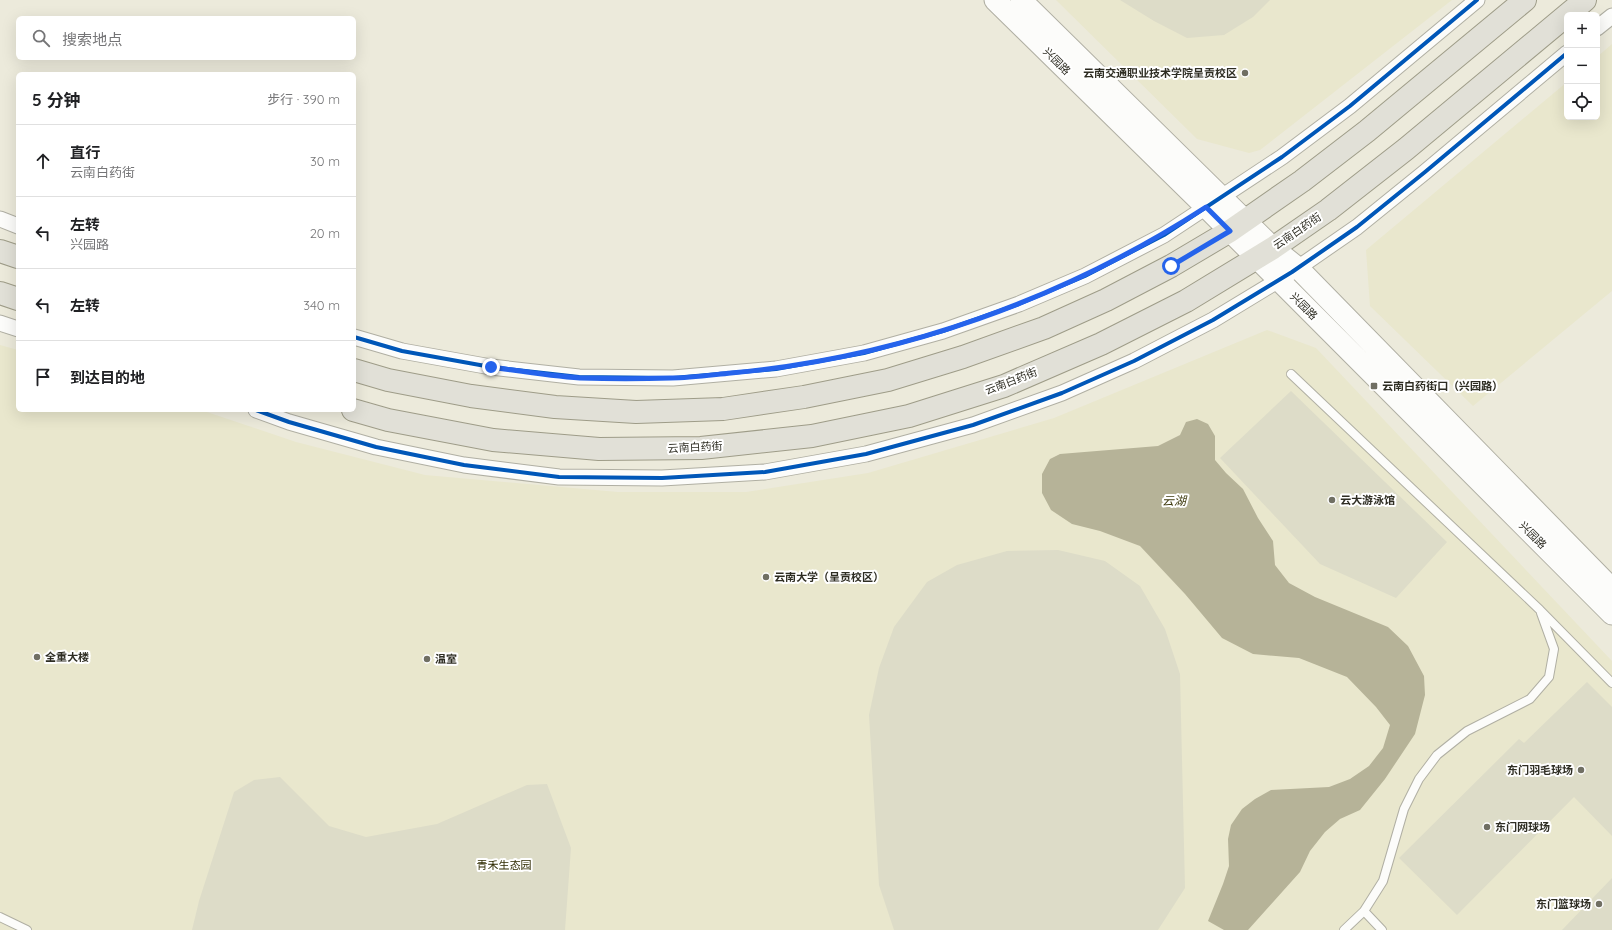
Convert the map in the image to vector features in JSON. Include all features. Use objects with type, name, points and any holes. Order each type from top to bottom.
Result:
[{"type":"main road","name":"兴园路","points":[[995,0],[1214,202]]},
{"type":"main road","name":"兴园路","points":[[1021,0],[1264,253],[1279,280],[1612,614]]},
{"type":"main road","points":[[356,371],[388,380],[456,393],[556,407],[636,412],[723,409],[804,397],[888,380],[963,357],[1044,328],[1106,300],[1171,266],[1238,226],[1302,181],[1367,131],[1525,0]]},
{"type":"main road","name":"云南白药街","points":[[1571,12],[1585,0]]},
{"type":"main road","name":"云南白药街","points":[[356,411],[388,420],[493,440],[599,449],[701,448],[812,436],[909,416],[1004,386],[1101,344],[1172,308],[1264,253],[1328,210],[1406,149],[1564,17]]},
{"type":"main road","points":[[0,251],[16,256]]},
{"type":"main road","name":"兴园路","points":[[1264,253],[1298,268],[1612,589]]},
{"type":"main road","points":[[0,292],[16,298]]},
{"type":"street","points":[[356,338],[402,351],[476,365],[579,378],[673,378],[776,369],[864,352],[943,330],[1019,304],[1085,276],[1164,234],[1282,157],[1350,106],[1477,0]]},
{"type":"street","points":[[1600,26],[1612,16]]},
{"type":"street","points":[[262,412],[289,422],[376,447],[464,465],[559,476],[662,478],[765,472],[874,452],[973,425],[1062,393],[1134,361],[1213,320],[1279,280],[1357,227],[1564,55]]},
{"type":"street","points":[[0,219],[16,225]]},
{"type":"street","points":[[0,323],[16,328]]},
{"type":"lane","points":[[1291,374],[1540,610],[1612,683]]},
{"type":"lane","points":[[1344,930],[1364,911],[1383,881],[1404,809],[1419,778],[1437,755],[1467,730],[1530,699],[1549,677],[1554,649],[1540,610]]},
{"type":"lane","points":[[1364,911],[1382,930]]},
{"type":"lane","points":[[0,917],[27,930]]},
{"type":"shaded area","name":"云南交通职业技术学院呈贡校区","points":[[1056,0],[1452,0],[1260,150],[1249,153],[1197,139]]},
{"type":"shaded area","points":[[1612,44],[1612,291],[1473,406],[1370,306],[1366,250],[1564,85],[1564,120],[1600,120],[1600,54]]},
{"type":"shaded area","name":"云南大学（呈贡校区）","points":[[1267,330],[1316,348],[1612,661],[1612,930],[0,930],[0,345],[16,349],[16,412],[207,412],[296,442],[425,475],[618,492],[746,492],[868,473],[1054,418]]},
{"type":"green space","points":[[1120,0],[1270,0],[1253,17],[1224,35],[1187,38],[1154,21]]},
{"type":"green space","name":"云大游泳馆","points":[[1291,391],[1447,542],[1396,598],[1320,564],[1220,458]]},
{"type":"green space","points":[[1058,550],[1105,561],[1140,586],[1165,629],[1180,674],[1185,888],[1158,930],[894,930],[879,885],[869,715],[879,668],[894,627],[927,582],[957,565],[1007,551]]},
{"type":"green space","name":"东门网球场","points":[[1587,682],[1612,707],[1612,836],[1574,797],[1457,915],[1399,858],[1519,739],[1524,743]]},
{"type":"green space","name":"青禾生态园","points":[[280,777],[329,826],[366,837],[437,824],[527,785],[547,784],[571,848],[565,930],[192,930],[199,901],[234,792],[254,780]]},
{"type":"green space","name":"东门篮球场","points":[[1612,878],[1612,930],[1562,930]]},
{"type":"water","name":"云湖","points":[[1197,419],[1208,424],[1215,436],[1215,460],[1243,489],[1258,518],[1273,541],[1275,565],[1289,583],[1315,597],[1388,627],[1408,646],[1424,676],[1425,695],[1415,734],[1385,779],[1360,810],[1340,819],[1325,832],[1310,851],[1300,872],[1248,930],[1224,930],[1208,921],[1229,866],[1228,839],[1231,825],[1242,809],[1255,799],[1271,790],[1329,787],[1350,779],[1369,766],[1383,748],[1390,725],[1376,707],[1347,677],[1299,658],[1253,654],[1222,638],[1185,594],[1140,546],[1100,531],[1072,524],[1051,510],[1042,493],[1042,474],[1050,459],[1060,454],[1158,446],[1180,435],[1186,422]]},
{"type":"cycle path","points":[[356,338],[402,351],[491,367],[579,377],[673,378],[776,369],[864,353],[943,331],[1019,304],[1085,276],[1164,235],[1282,157],[1350,106],[1477,0]]},
{"type":"cycle path","points":[[262,412],[289,422],[376,447],[464,465],[559,477],[662,478],[765,472],[866,454],[973,425],[1062,393],[1134,361],[1213,320],[1292,272],[1357,227],[1564,56]]},
{"type":"place","name":"云南交通职业技术学院呈贡校区","points":[[1245,73]]},
{"type":"place","name":"云南白药街口（兴园路）","points":[[1374,386]]},
{"type":"place","name":"云大游泳馆","points":[[1332,500]]},
{"type":"place","name":"云南大学（呈贡校区）","points":[[766,577]]},
{"type":"place","name":"全重大楼","points":[[37,657]]},
{"type":"place","name":"温室","points":[[427,659]]},
{"type":"place","name":"东门羽毛球场","points":[[1581,770]]},
{"type":"place","name":"东门网球场","points":[[1487,827]]},
{"type":"place","name":"东门篮球场","points":[[1599,904]]},
{"type":"route","points":[[491,367],[579,378],[673,378],[776,369],[864,352],[943,330],[1019,304],[1085,276],[1164,234],[1206,207],[1230,231],[1171,266]]}]
